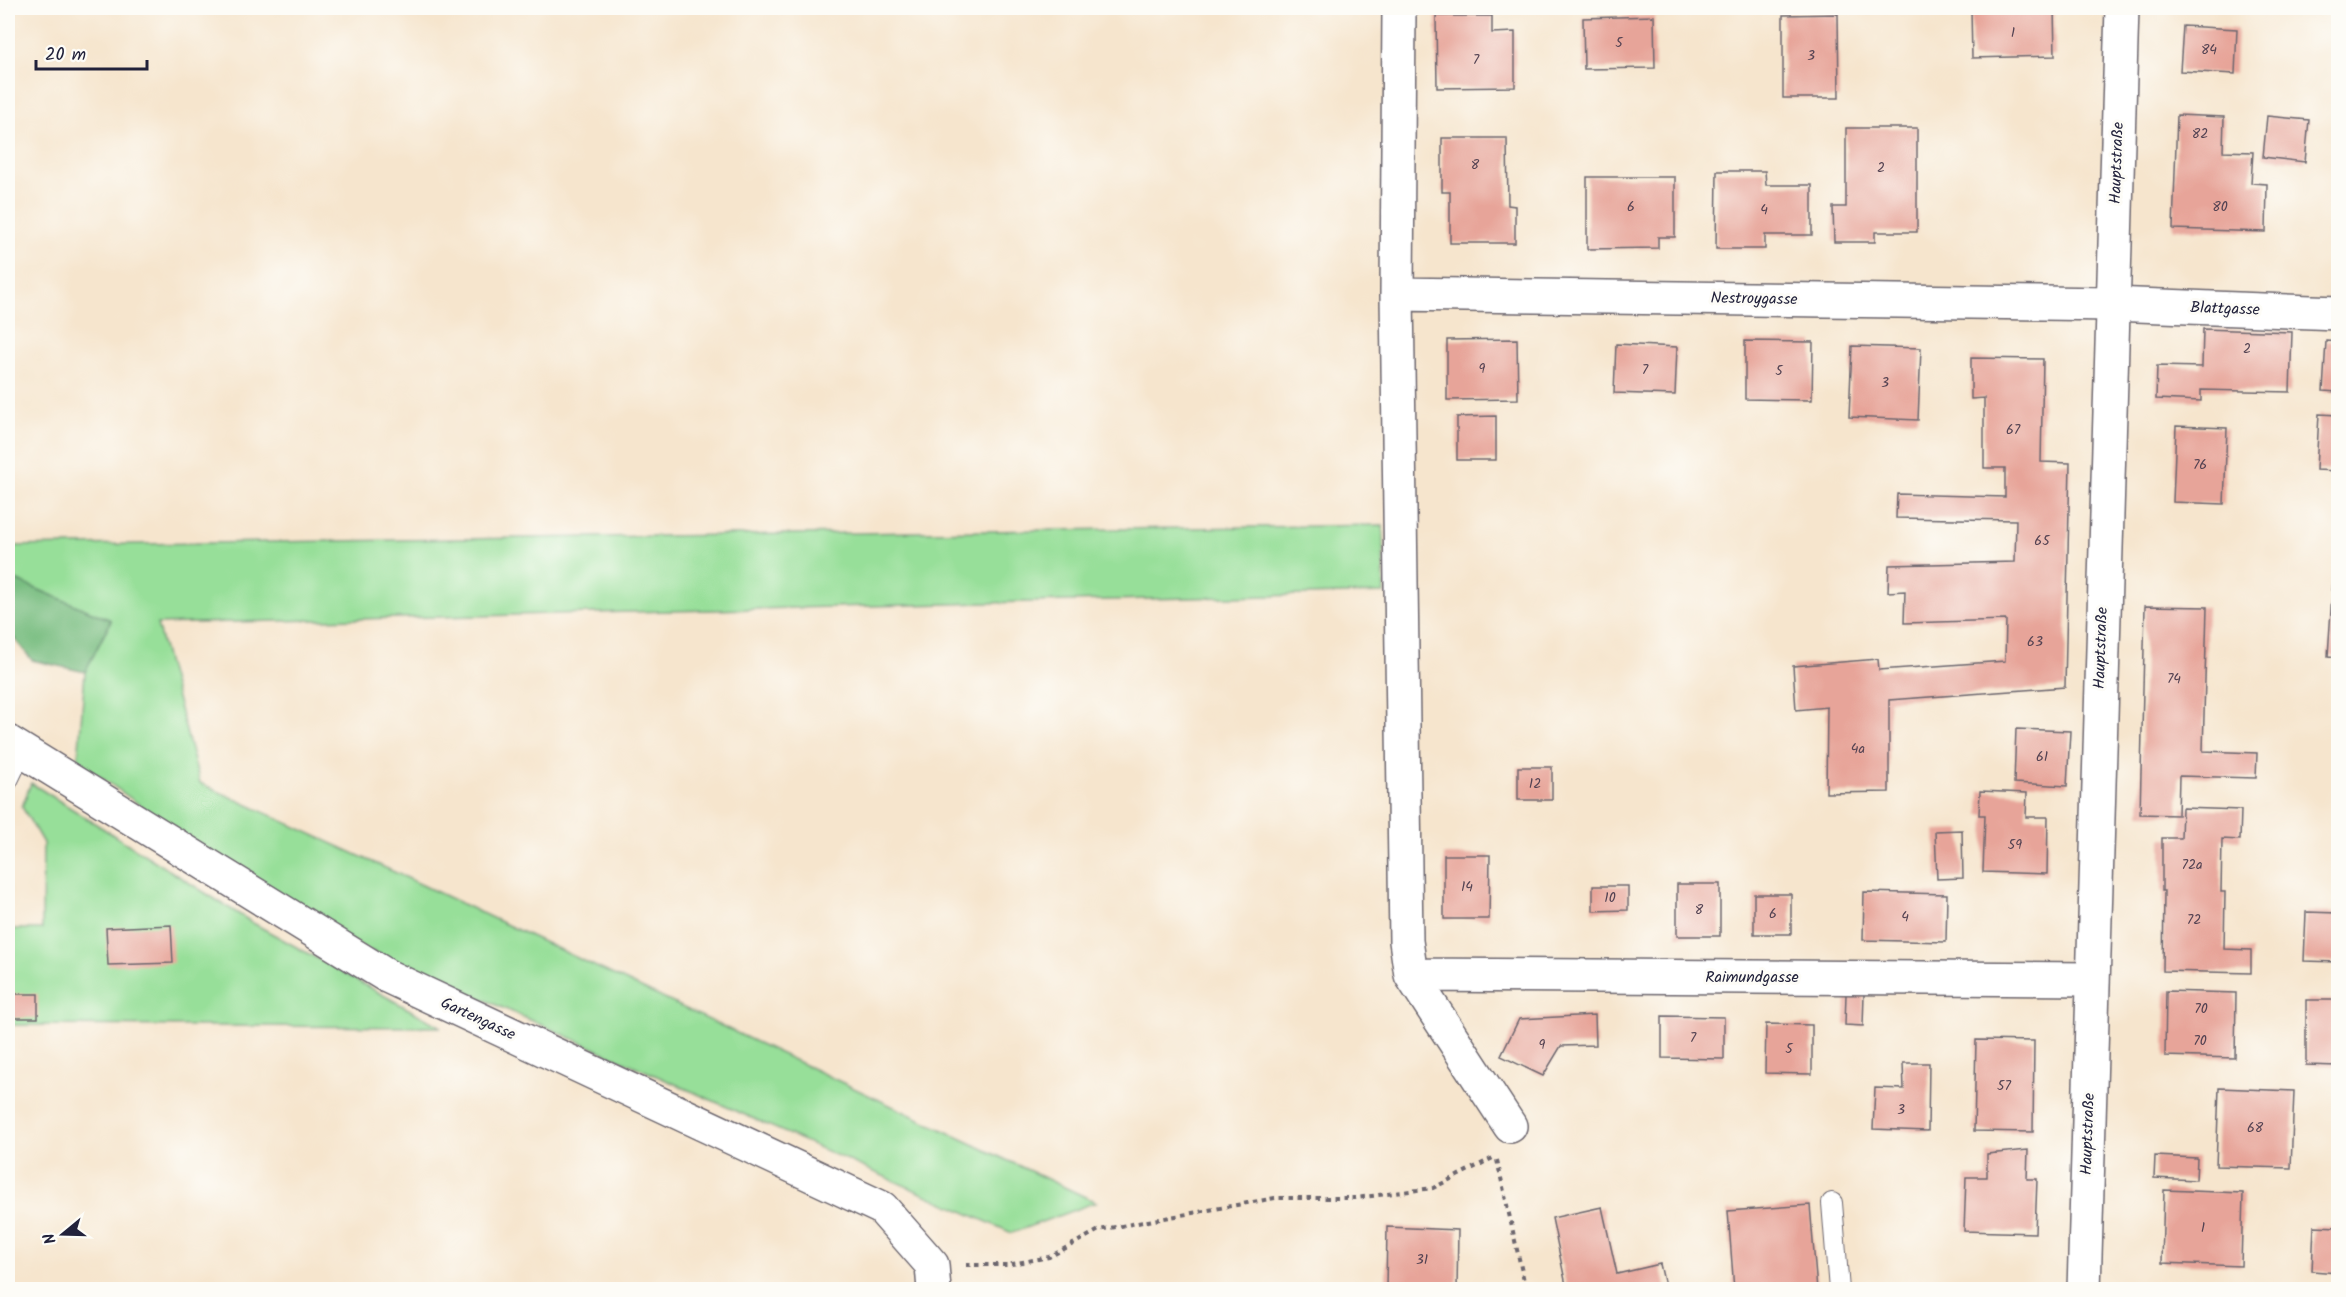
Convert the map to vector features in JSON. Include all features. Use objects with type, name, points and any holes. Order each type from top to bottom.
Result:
[{"type":"street","points":[[1399,8],[1396,294],[1406,941],[1411,975],[1510,1126]]},
{"type":"street","name":"Hauptstraße","points":[[2084,1290],[2122,8]]},
{"type":"street","name":"Nestroygasse","points":[[1396,294],[2112,304]]},
{"type":"street","name":"Blattgasse","points":[[2112,304],[2338,313]]},
{"type":"street","name":"Gartengasse","points":[[15,747],[387,976],[882,1208],[933,1277]]},
{"type":"street","name":"Raimundgasse","points":[[1411,975],[2092,979]]},
{"type":"lane","points":[[8,780],[15,747]]},
{"type":"lane","points":[[1832,1203],[1839,1290]]},
{"type":"path","points":[[933,1277],[1049,1257],[1099,1230],[1275,1198],[1356,1198],[1433,1188],[1496,1157],[1526,1290]]},
{"type":"green space","points":[[1383,525],[1384,593],[157,624],[200,783],[1096,1202],[1012,1233],[366,949],[250,883],[78,761],[85,672],[111,621],[8,577],[8,546]]},
{"type":"green space","points":[[8,577],[111,620],[85,672],[32,660],[8,631]]},
{"type":"green space","points":[[31,783],[253,923],[441,1027],[8,1025],[8,929],[42,929],[43,843],[22,807]]},
{"type":"building","points":[[2054,8],[2055,56],[1972,58],[1971,9]]},
{"type":"building","points":[[1838,14],[1839,98],[1783,98],[1783,15]]},
{"type":"building","points":[[1436,16],[1492,16],[1492,33],[1515,32],[1515,87],[1437,88]]},
{"type":"building","points":[[1654,16],[1655,68],[1584,69],[1583,18]]},
{"type":"building","points":[[2183,26],[2237,29],[2235,74],[2180,71]]},
{"type":"building","points":[[2177,115],[2224,117],[2223,151],[2253,152],[2251,183],[2267,184],[2266,232],[2173,229]]},
{"type":"building","points":[[2267,116],[2309,120],[2305,162],[2263,157]]},
{"type":"building","points":[[1846,128],[1917,128],[1917,232],[1875,232],[1875,242],[1834,242],[1833,207],[1846,207]]},
{"type":"building","points":[[1442,138],[1507,138],[1508,205],[1515,206],[1515,243],[1450,243],[1450,192],[1442,192]]},
{"type":"building","points":[[1717,171],[1765,171],[1766,185],[1812,185],[1812,235],[1765,235],[1765,249],[1716,249]]},
{"type":"building","points":[[1587,177],[1675,177],[1675,237],[1658,237],[1658,248],[1587,249]]},
{"type":"building","points":[[2203,329],[2292,332],[2290,392],[2201,390],[2201,401],[2156,399],[2157,366],[2202,367]]},
{"type":"building","points":[[1517,339],[1518,399],[1447,400],[1447,340]]},
{"type":"building","points":[[1745,341],[1813,342],[1812,400],[1745,399]]},
{"type":"building","points":[[2326,341],[2338,342],[2338,392],[2323,391]]},
{"type":"building","points":[[1616,344],[1677,347],[1675,395],[1614,393]]},
{"type":"building","points":[[1852,346],[1921,348],[1918,420],[1849,417]]},
{"type":"building","points":[[1971,358],[2043,359],[2041,462],[2070,463],[2065,687],[1889,700],[1889,792],[1826,793],[1827,707],[1796,710],[1793,666],[1878,659],[1879,670],[2005,661],[2006,620],[1904,623],[1905,591],[1888,592],[1889,565],[2015,562],[2016,520],[1896,518],[1897,494],[2005,497],[2005,468],[1984,468],[1984,398],[1971,399]]},
{"type":"building","points":[[2319,414],[2338,415],[2338,471],[2316,470]]},
{"type":"building","points":[[1496,416],[1496,460],[1457,460],[1457,417]]},
{"type":"building","points":[[2176,426],[2227,428],[2224,504],[2173,502]]},
{"type":"building","points":[[2333,579],[2338,579],[2338,657],[2328,656]]},
{"type":"building","points":[[2145,606],[2207,607],[2203,751],[2257,753],[2256,778],[2179,776],[2178,815],[2140,814]]},
{"type":"building","points":[[2016,729],[2070,731],[2067,786],[2014,783]]},
{"type":"building","points":[[1518,767],[1552,767],[1552,800],[1518,800]]},
{"type":"building","points":[[1980,791],[2027,793],[2026,817],[2048,817],[2047,874],[1983,872],[1985,815],[1979,815]]},
{"type":"building","points":[[2182,808],[2241,810],[2240,840],[2222,839],[2221,892],[2225,892],[2224,949],[2251,950],[2251,973],[2163,971],[2162,838],[2181,838]]},
{"type":"building","points":[[1962,830],[1963,878],[1937,879],[1935,831]]},
{"type":"building","points":[[1444,855],[1490,855],[1489,919],[1444,919]]},
{"type":"building","points":[[1677,884],[1720,884],[1720,936],[1677,936]]},
{"type":"building","points":[[1593,886],[1628,886],[1628,910],[1593,911]]},
{"type":"building","points":[[1864,892],[1947,894],[1946,942],[1863,940]]},
{"type":"building","points":[[1754,894],[1791,894],[1791,934],[1754,934]]},
{"type":"building","points":[[2306,912],[2338,913],[2338,962],[2304,961]]},
{"type":"building","points":[[171,925],[173,963],[108,965],[106,928]]},
{"type":"building","points":[[2166,991],[2236,993],[2235,1058],[2165,1056]]},
{"type":"building","points":[[8,994],[38,994],[38,1018],[8,1018]]},
{"type":"building","points":[[1846,994],[1864,994],[1863,1026],[1845,1025]]},
{"type":"building","points":[[2306,1000],[2338,1000],[2338,1066],[2306,1065]]},
{"type":"building","points":[[1595,1015],[1596,1045],[1561,1046],[1543,1076],[1501,1056],[1519,1019]]},
{"type":"building","points":[[1662,1016],[1724,1017],[1724,1059],[1662,1058]]},
{"type":"building","points":[[1766,1024],[1812,1025],[1812,1074],[1765,1073]]},
{"type":"building","points":[[1976,1040],[2034,1041],[2033,1132],[1974,1131]]},
{"type":"building","points":[[1903,1063],[1929,1063],[1928,1131],[1873,1129],[1875,1088],[1904,1089]]},
{"type":"building","points":[[2219,1088],[2294,1091],[2291,1168],[2216,1166]]},
{"type":"building","points":[[2028,1150],[2027,1179],[2037,1179],[2035,1233],[1964,1231],[1966,1177],[1987,1177],[1987,1154]]},
{"type":"building","points":[[2155,1156],[2197,1158],[2196,1180],[2154,1178]]},
{"type":"building","points":[[2164,1190],[2243,1193],[2241,1266],[2162,1263]]},
{"type":"building","points":[[1810,1205],[1817,1290],[1734,1290],[1728,1211]]},
{"type":"building","points":[[1602,1207],[1617,1274],[1660,1264],[1666,1290],[1567,1290],[1552,1218]]},
{"type":"building","points":[[2314,1226],[2338,1227],[2338,1273],[2312,1271]]},
{"type":"building","points":[[1387,1227],[1458,1230],[1457,1290],[1386,1290]]}]
